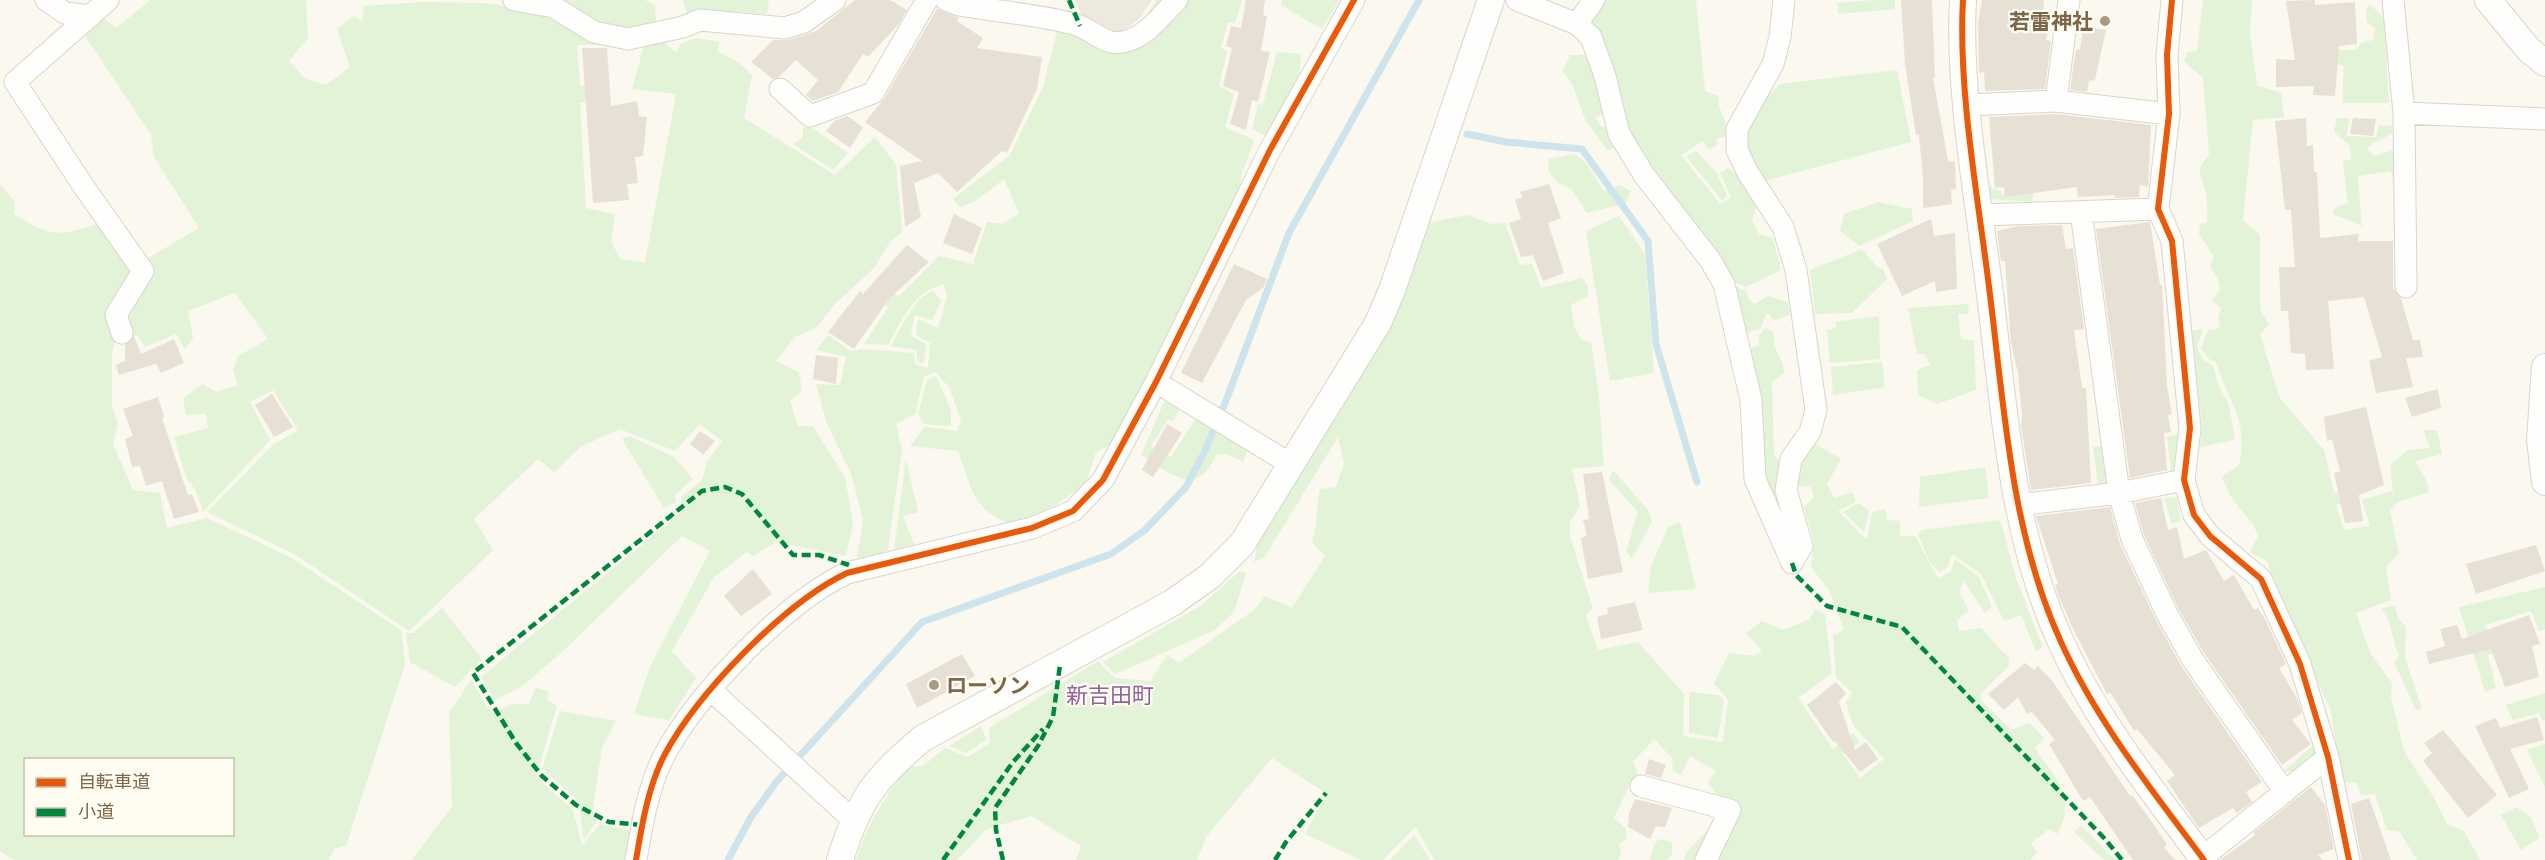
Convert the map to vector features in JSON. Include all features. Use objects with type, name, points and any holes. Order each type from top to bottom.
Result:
[{"type":"street","points":[[46,0],[65,13],[91,16]]},
{"type":"street","points":[[108,0],[15,82],[143,271],[116,315],[122,333]]},
{"type":"street","points":[[514,0],[554,7],[594,32],[628,39],[683,27],[700,20],[785,28],[804,22],[835,0]]},
{"type":"street","points":[[780,89],[810,116],[873,93],[927,0]]},
{"type":"street","points":[[946,0],[959,5],[1064,21],[1085,28],[1100,39],[1121,42],[1143,35],[1177,0]]},
{"type":"street","points":[[636,860],[644,815],[664,756],[695,707],[771,626],[823,584],[847,573],[1032,528],[1073,511],[1104,480],[1156,382],[1270,150],[1354,0]]},
{"type":"street","points":[[840,860],[854,821],[874,784],[889,766],[923,738],[1173,603],[1210,576],[1242,543],[1378,323],[1392,290],[1491,0]]},
{"type":"street","points":[[1517,0],[1577,24],[1591,38],[1605,76],[1619,134],[1644,175],[1710,261],[1724,284],[1751,400],[1755,479],[1792,563],[1802,546],[1786,490],[1791,459],[1810,432],[1816,410],[1796,270],[1783,227],[1748,173],[1737,150],[1737,129],[1773,64],[1780,37],[1784,0]]},
{"type":"street","points":[[1577,24],[1594,0]]},
{"type":"street","points":[[1963,0],[1962,22],[1968,105],[2017,505],[2036,576],[2060,640],[2084,688],[2119,745],[2203,859],[2328,757]]},
{"type":"street","points":[[2056,101],[2069,0]]},
{"type":"street","points":[[2172,0],[2167,55],[2169,114],[2158,209],[2172,241],[2175,264],[2190,428],[2184,480],[2194,515],[2210,536],[2260,579],[2300,664],[2328,757],[2349,860]]},
{"type":"street","points":[[2393,0],[2404,112],[2406,287]]},
{"type":"street","points":[[2488,0],[2529,50],[2545,63]]},
{"type":"street","points":[[1968,105],[2056,101],[2169,114]]},
{"type":"street","points":[[2404,112],[2545,119]]},
{"type":"street","points":[[1980,215],[2158,209]]},
{"type":"street","points":[[2081,212],[2119,493],[2132,539],[2167,614],[2193,660],[2285,792]]},
{"type":"street","points":[[2545,367],[2540,430],[2545,482]]},
{"type":"street","points":[[1156,382],[1292,465]]},
{"type":"street","points":[[2017,505],[2119,493],[2184,480]]},
{"type":"street","points":[[711,690],[854,821]]},
{"type":"street","points":[[1641,786],[1730,810],[1706,860]]},
{"type":"shaded area","points":[[1075,0],[1152,0],[1138,20],[1118,35],[1084,21]]},
{"type":"green space","points":[[151,0],[306,0],[308,38],[289,61],[306,79],[326,85],[350,67],[337,29],[354,16],[362,21],[364,6],[423,2],[484,3],[551,12],[608,45],[577,45],[580,86],[605,87],[604,100],[580,103],[586,208],[615,214],[611,241],[620,259],[645,263],[676,94],[632,89],[645,42],[660,40],[677,53],[680,44],[696,38],[720,42],[717,51],[739,63],[752,75],[744,118],[835,175],[875,137],[896,165],[902,232],[890,242],[874,268],[833,306],[816,328],[795,337],[776,361],[799,372],[802,391],[790,401],[798,426],[813,426],[845,478],[853,523],[846,556],[776,542],[753,556],[747,552],[714,577],[672,651],[696,678],[669,720],[634,714],[650,667],[710,551],[682,536],[562,652],[521,687],[495,700],[481,677],[683,511],[681,497],[702,480],[707,462],[722,441],[700,424],[675,451],[620,429],[582,446],[554,472],[538,459],[474,519],[493,550],[409,631],[296,555],[207,512],[273,445],[298,430],[273,390],[250,402],[270,440],[203,512],[196,491],[186,477],[174,437],[208,428],[206,414],[186,415],[183,398],[203,384],[216,392],[238,385],[233,370],[238,356],[268,339],[235,293],[188,311],[193,338],[185,349],[176,334],[145,347],[137,335],[126,341],[123,316],[143,261],[199,228],[154,157],[151,135],[85,36],[103,18],[116,28]]},
{"type":"green space","points":[[559,0],[645,0],[655,5],[656,21],[624,31],[591,22]]},
{"type":"green space","points":[[683,0],[769,0],[767,14],[707,10],[687,13]]},
{"type":"green space","points":[[1156,0],[1242,0],[1235,23],[1228,22],[1221,47],[1227,52],[1219,86],[1234,94],[1225,127],[1254,140],[1242,173],[1240,186],[1113,444],[1096,452],[1085,485],[1052,507],[1012,524],[999,519],[989,512],[975,496],[958,451],[910,446],[925,427],[957,431],[961,421],[949,387],[935,372],[924,377],[915,414],[896,424],[902,449],[888,550],[867,559],[857,557],[863,520],[851,474],[826,421],[816,384],[840,385],[846,357],[816,350],[828,335],[850,351],[861,349],[914,353],[915,364],[928,368],[930,343],[916,335],[918,319],[938,328],[947,298],[944,284],[924,293],[910,307],[888,345],[864,344],[888,308],[880,299],[887,291],[899,296],[939,256],[973,264],[987,222],[1002,224],[1019,213],[1004,179],[974,202],[960,207],[953,199],[1010,155],[1043,87],[1058,27],[1098,43],[1142,23]]},
{"type":"green space","points":[[1282,0],[1339,0],[1322,29],[1281,5]]},
{"type":"green space","points":[[1601,0],[1696,0],[1705,91],[1718,96],[1719,106],[1730,135],[1717,138],[1717,146],[1708,149],[1703,141],[1681,155],[1720,204],[1731,197],[1720,173],[1728,168],[1735,173],[1757,206],[1752,220],[1759,234],[1773,238],[1781,270],[1746,287],[1735,282],[1624,133],[1585,24]]},
{"type":"green space","points":[[1895,0],[1895,9],[1838,14],[1837,3]]},
{"type":"green space","points":[[2203,0],[2252,0],[2250,35],[2257,85],[2281,93],[2284,117],[2253,120],[2243,220],[2260,235],[2260,309],[2269,324],[2260,335],[2280,398],[2324,450],[2334,492],[2342,493],[2344,503],[2336,505],[2344,530],[2370,526],[2362,500],[2393,491],[2390,465],[2408,450],[2430,448],[2423,430],[2437,430],[2442,454],[2415,461],[2426,480],[2429,492],[2398,502],[2390,511],[2399,554],[2386,566],[2391,600],[2356,613],[2370,653],[2392,683],[2391,697],[2404,751],[2434,798],[2447,824],[2464,831],[2480,860],[2417,860],[2400,832],[2387,830],[2375,794],[2361,795],[2356,782],[2341,784],[2331,711],[2278,596],[2267,561],[2250,552],[2258,536],[2253,524],[2232,499],[2222,477],[2239,465],[2241,435],[2236,411],[2216,362],[2209,359],[2201,348],[2208,330],[2220,328],[2218,318],[2221,308],[2212,300],[2220,290],[2217,277],[2210,267],[2214,257],[2199,234],[2200,224],[2207,223],[2207,197],[2200,170],[2209,155],[2203,78],[2184,61],[2187,52],[2197,51]]},
{"type":"green space","points":[[2370,4],[2384,18],[2389,103],[2342,103],[2344,66],[2331,62],[2331,50],[2356,50],[2361,43],[2373,40],[2375,29],[2367,22],[2366,9]]},
{"type":"green space","points":[[1277,52],[1301,54],[1299,77],[1266,136],[1252,129],[1258,104],[1263,105]]},
{"type":"green space","points":[[1570,55],[1587,55],[1607,111],[1595,118],[1602,127],[1611,127],[1618,144],[1608,151],[1585,119],[1573,86],[1563,71]]},
{"type":"green space","points":[[1897,70],[1911,142],[1764,181],[1744,147],[1747,126],[1760,104],[1780,84]]},
{"type":"green space","points":[[2337,118],[2349,118],[2347,136],[2376,137],[2379,125],[2393,126],[2392,134],[2372,143],[2367,149],[2374,156],[2397,149],[2398,218],[2391,171],[2358,176],[2362,226],[2333,214],[2335,207],[2348,204],[2343,161],[2351,159],[2350,146],[2334,132]]},
{"type":"green space","points":[[810,126],[848,153],[833,170],[793,144],[803,138],[803,128]]},
{"type":"green space","points":[[1696,151],[1717,173],[1727,196],[1722,201],[1686,156]]},
{"type":"green space","points":[[1575,154],[1588,165],[1604,192],[1619,185],[1631,191],[1625,204],[1587,213],[1571,189],[1557,182],[1548,171],[1549,159]]},
{"type":"green space","points":[[0,184],[15,202],[14,214],[46,231],[62,233],[97,224],[136,270],[112,353],[112,406],[118,424],[113,444],[133,490],[160,493],[167,528],[207,518],[290,557],[401,630],[405,664],[346,846],[334,849],[329,860],[14,860],[0,851]]},
{"type":"green space","points":[[1991,185],[1993,189],[2001,191],[2002,194],[2033,193],[2033,202],[1990,199],[1987,191]]},
{"type":"green space","points":[[1878,202],[1912,209],[1913,221],[1859,246],[1840,231],[1844,214]]},
{"type":"green space","points":[[1467,215],[1492,224],[1505,223],[1520,265],[1532,264],[1541,288],[1582,278],[1588,286],[1588,296],[1571,305],[1574,327],[1582,340],[1591,342],[1599,396],[1604,466],[1572,469],[1580,506],[1570,522],[1570,537],[1593,608],[1586,616],[1598,650],[1638,642],[1684,694],[1683,736],[1723,742],[1728,700],[1714,683],[1729,653],[1754,656],[1762,651],[1746,633],[1762,621],[1783,630],[1810,619],[1815,609],[1825,614],[1832,673],[1798,698],[1833,749],[1853,733],[1860,742],[1843,754],[1860,778],[1884,759],[1853,725],[1846,702],[1852,693],[1836,677],[1833,635],[1844,630],[1829,590],[1811,567],[1814,542],[1804,507],[1814,497],[1811,487],[1795,486],[1797,463],[1813,443],[1841,459],[1827,484],[1834,498],[1852,492],[1856,502],[1838,511],[1867,540],[1872,512],[1886,509],[1887,520],[1900,521],[1900,536],[1915,536],[1938,578],[1951,572],[1955,559],[1979,577],[1992,607],[1985,613],[1964,581],[1959,591],[1969,611],[1957,620],[1959,631],[1981,628],[2009,657],[2008,667],[1981,693],[1981,700],[2011,730],[2030,723],[2044,738],[2035,748],[2056,779],[2065,798],[2063,821],[2057,834],[2049,829],[2031,843],[2037,853],[2030,860],[1684,860],[1687,851],[1719,818],[1716,795],[1708,782],[1716,771],[1690,756],[1681,775],[1673,771],[1672,758],[1654,739],[1633,762],[1638,773],[1614,818],[1625,828],[1627,838],[1619,844],[1621,855],[1618,860],[1435,860],[1415,827],[1383,860],[1361,860],[1305,834],[1327,794],[1272,758],[1206,837],[1197,860],[1076,860],[1081,846],[1031,816],[987,829],[957,860],[856,860],[878,810],[909,766],[923,766],[945,748],[968,757],[990,743],[989,728],[1098,661],[1115,678],[1150,681],[1167,655],[1179,663],[1254,610],[1265,596],[1292,608],[1325,556],[1312,542],[1320,489],[1336,487],[1344,463],[1338,437],[1264,558],[1254,562],[1258,539],[1332,424],[1392,319],[1427,223]]},
{"type":"green space","points":[[1619,216],[1645,254],[1654,373],[1610,381],[1586,231]]},
{"type":"green space","points":[[1862,249],[1876,266],[1883,269],[1887,279],[1852,313],[1815,314],[1810,270]]},
{"type":"green space","points":[[1731,285],[1746,291],[1749,300],[1755,304],[1768,296],[1788,302],[1790,315],[1773,321],[1770,314],[1766,314],[1761,328],[1746,333]]},
{"type":"green space","points":[[933,291],[941,301],[932,320],[914,315],[911,336],[926,344],[924,364],[918,362],[916,350],[891,346],[914,306]]},
{"type":"green space","points":[[1968,304],[1969,314],[1958,314],[1961,339],[1974,341],[1976,390],[1937,404],[1918,395],[1917,370],[1930,365],[1925,354],[1917,354],[1908,308]]},
{"type":"green space","points":[[1879,316],[1880,359],[1830,363],[1827,330],[1837,328],[1835,322]]},
{"type":"green space","points":[[1766,328],[1774,333],[1775,346],[1784,373],[1772,382],[1774,456],[1779,460],[1776,494],[1768,494],[1747,350],[1759,345],[1758,336]]},
{"type":"green space","points":[[2203,329],[2197,348],[2203,359],[2213,366],[2219,386],[2229,405],[2235,440],[2200,447],[2202,424],[2191,331]]},
{"type":"green space","points":[[1882,362],[1885,387],[1833,395],[1831,367]]},
{"type":"green space","points":[[936,376],[951,410],[951,426],[924,424],[918,414],[927,380]]},
{"type":"green space","points":[[1171,401],[1182,406],[1173,421],[1168,419],[1151,446],[1171,457],[1196,418],[1250,445],[1243,462],[1227,454],[1216,455],[1209,468],[1200,476],[1192,479],[1172,475],[1141,455],[1164,402]]},
{"type":"green space","points":[[2179,434],[2176,471],[2171,472],[2167,437]]},
{"type":"green space","points":[[629,436],[674,457],[693,479],[675,495],[676,502],[664,508],[622,439]]},
{"type":"green space","points":[[2102,446],[2108,481],[2098,485],[2093,447]]},
{"type":"green space","points":[[906,459],[918,512],[903,516],[914,544],[894,550]]},
{"type":"green space","points":[[1985,467],[1989,498],[1919,507],[1920,477]]},
{"type":"green space","points":[[1613,470],[1648,510],[1652,521],[1632,559],[1626,551],[1638,512],[1609,480]]},
{"type":"green space","points":[[2176,497],[2181,521],[2172,524],[2164,498]]},
{"type":"green space","points":[[1859,503],[1869,511],[1864,532],[1843,512]]},
{"type":"green space","points":[[2000,520],[2016,578],[2043,648],[2036,651],[2021,615],[2004,621],[1981,574],[1952,554],[1947,568],[1939,572],[1930,562],[1918,535],[1922,530]]},
{"type":"green space","points":[[1680,522],[1696,589],[1648,593],[1651,566],[1668,527]]},
{"type":"green space","points":[[1240,571],[1246,573],[1234,612],[1215,630],[1115,674],[1103,662],[1200,606]]},
{"type":"green space","points":[[2545,587],[2545,629],[2539,631],[2531,611],[2485,625],[2495,652],[2488,655],[2496,688],[2485,692],[2459,607]]},
{"type":"green space","points":[[2395,605],[2398,618],[2406,627],[2405,658],[2422,709],[2416,710],[2394,662],[2399,656],[2390,625],[2381,609]]},
{"type":"green space","points":[[442,608],[482,659],[455,687],[410,662],[406,633],[413,633]]},
{"type":"green space","points":[[471,680],[492,714],[511,704],[529,704],[536,687],[549,692],[547,700],[557,706],[536,777],[573,810],[582,845],[600,824],[632,831],[627,860],[412,860],[452,806],[449,713]]},
{"type":"green space","points":[[1689,692],[1719,695],[1724,699],[1718,738],[1689,733]]},
{"type":"green space","points":[[2545,693],[2545,720],[2542,721],[2539,713],[2513,720],[2506,705]]},
{"type":"green space","points":[[560,711],[616,721],[602,747],[592,815],[597,821],[584,840],[578,800],[542,769]]},
{"type":"green space","points":[[981,726],[986,740],[966,753],[949,746]]},
{"type":"green space","points":[[2545,744],[2545,787],[2527,750]]},
{"type":"green space","points":[[2313,745],[2315,753],[2306,765],[2298,770],[2284,771]]},
{"type":"green space","points":[[2517,807],[2531,818],[2540,838],[2521,850],[2501,815]]},
{"type":"green space","points":[[2081,825],[2115,860],[2104,860],[2074,832]]},
{"type":"green space","points":[[1414,835],[1430,860],[1390,860]]},
{"type":"green space","points":[[1659,839],[1672,842],[1672,855],[1667,860],[1650,860],[1654,844]]},
{"type":"building","points":[[855,0],[890,0],[907,10],[898,25],[868,57],[863,54],[838,92],[813,101],[806,95],[818,80],[796,60],[779,77],[773,79],[751,62],[773,40],[788,40],[816,31]]},
{"type":"building","points":[[1246,0],[1265,0],[1263,15],[1267,16],[1261,51],[1270,52],[1258,102],[1252,100],[1246,130],[1230,124],[1239,92],[1223,86],[1232,48],[1226,46],[1231,26],[1241,28]]},
{"type":"building","points":[[1901,0],[1932,0],[1935,78],[1933,78],[1948,161],[1955,162],[1956,189],[1951,190],[1952,204],[1923,208],[1919,135],[1916,135],[1905,64]]},
{"type":"building","points":[[1982,0],[2044,0],[2043,18],[2051,18],[2046,40],[2051,41],[2045,89],[1985,91],[1984,72],[1979,73],[1978,23]]},
{"type":"building","points":[[2315,0],[2315,5],[2355,2],[2357,44],[2339,46],[2335,96],[2313,95],[2314,86],[2276,87],[2276,59],[2295,60],[2286,1]]},
{"type":"building","points":[[937,9],[959,18],[957,21],[983,38],[977,48],[1042,57],[1037,89],[1007,153],[1002,151],[957,192],[938,173],[914,183],[921,217],[905,227],[900,166],[922,161],[865,122],[884,99]]},
{"type":"building","points":[[2083,27],[2106,30],[2095,80],[2089,81],[2087,92],[2070,90],[2076,49],[2080,50]]},
{"type":"building","points":[[582,48],[607,48],[611,106],[637,101],[639,116],[647,117],[643,156],[635,157],[638,183],[627,184],[629,200],[593,203]]},
{"type":"building","points":[[2056,114],[2151,125],[2148,187],[2140,185],[2139,197],[2115,198],[2115,195],[2078,197],[2077,187],[2005,197],[2004,187],[1995,188],[1989,117]]},
{"type":"building","points":[[847,116],[863,127],[850,148],[826,131],[834,121]]},
{"type":"building","points":[[2306,118],[2307,146],[2313,145],[2314,172],[2317,172],[2320,238],[2359,234],[2358,241],[2393,241],[2393,288],[2401,299],[2413,340],[2420,340],[2423,357],[2406,358],[2413,387],[2376,393],[2369,361],[2382,357],[2364,297],[2328,301],[2334,369],[2306,370],[2305,354],[2291,353],[2288,311],[2281,311],[2279,267],[2295,267],[2291,210],[2285,210],[2275,121]]},
{"type":"building","points":[[2353,118],[2376,119],[2373,136],[2350,134]]},
{"type":"building","points":[[1549,184],[1561,218],[1548,223],[1564,273],[1543,281],[1533,255],[1521,257],[1509,223],[1521,219],[1515,200],[1523,197],[1520,192]]},
{"type":"building","points":[[954,214],[982,228],[972,254],[943,243]]},
{"type":"building","points":[[1931,219],[1934,236],[1955,233],[1957,289],[1936,292],[1935,281],[1902,296],[1877,244]]},
{"type":"building","points":[[2150,222],[2160,285],[2162,285],[2167,386],[2172,414],[2168,415],[2171,432],[2164,433],[2167,470],[2130,478],[2096,229]]},
{"type":"building","points":[[2062,225],[2066,249],[2073,248],[2084,329],[2074,330],[2082,388],[2086,388],[2091,483],[2031,490],[2021,425],[2018,373],[2011,344],[2005,261],[2001,261],[1997,231],[2018,226]]},
{"type":"building","points":[[907,245],[929,262],[889,299],[854,349],[828,332],[860,291],[863,294]]},
{"type":"building","points":[[1234,264],[1267,279],[1263,288],[1246,300],[1202,383],[1181,373]]},
{"type":"building","points":[[134,336],[141,354],[174,339],[184,363],[161,373],[156,364],[119,375],[116,365],[125,361],[125,345]]},
{"type":"building","points":[[816,355],[838,358],[836,384],[813,379]]},
{"type":"building","points":[[2438,389],[2441,408],[2412,417],[2405,398]]},
{"type":"building","points":[[272,394],[293,427],[274,437],[255,405]]},
{"type":"building","points":[[158,397],[164,417],[162,418],[188,495],[192,494],[199,512],[174,519],[162,481],[146,486],[140,466],[132,467],[125,439],[133,436],[123,409]]},
{"type":"building","points":[[2366,407],[2384,485],[2359,495],[2363,521],[2345,523],[2334,473],[2340,471],[2332,439],[2327,441],[2324,417]]},
{"type":"building","points":[[1167,424],[1182,433],[1153,477],[1142,470]]},
{"type":"building","points":[[700,431],[715,441],[703,455],[690,444]]},
{"type":"building","points":[[1602,472],[1623,572],[1588,579],[1581,538],[1587,535],[1583,520],[1589,519],[1583,474]]},
{"type":"building","points":[[2161,498],[2168,530],[2177,527],[2184,559],[2206,550],[2224,581],[2234,575],[2254,610],[2258,608],[2266,621],[2286,664],[2279,668],[2297,698],[2302,713],[2292,720],[2311,744],[2282,765],[2204,653],[2178,608],[2144,535],[2135,503]]},
{"type":"building","points":[[2110,507],[2120,544],[2156,620],[2182,667],[2262,782],[2246,792],[2252,802],[2237,813],[2233,808],[2199,828],[2167,781],[2175,775],[2137,729],[2134,731],[2110,692],[2107,694],[2073,629],[2055,585],[2058,584],[2036,516]]},
{"type":"building","points":[[2536,545],[2545,571],[2476,594],[2466,564]]},
{"type":"building","points":[[753,569],[772,594],[741,616],[724,596]]},
{"type":"building","points":[[1635,602],[1643,630],[1601,639],[1597,617],[1608,614],[1607,608]]},
{"type":"building","points":[[2529,615],[2540,644],[2532,646],[2539,677],[2505,687],[2491,649],[2429,664],[2426,652],[2445,646],[2440,629],[2457,625],[2462,639]]},
{"type":"building","points":[[962,654],[975,676],[917,708],[906,684]]},
{"type":"building","points":[[2025,663],[2034,670],[2038,666],[2053,682],[2130,796],[2132,795],[2154,825],[2167,845],[2164,847],[2175,860],[2133,860],[2090,797],[2083,801],[2049,744],[2055,740],[2032,712],[2027,714],[2018,697],[2004,710],[1988,694]]},
{"type":"building","points":[[1836,682],[1846,693],[1839,702],[1855,750],[1866,742],[1878,759],[1860,772],[1835,741],[1833,742],[1807,705]]},
{"type":"building","points":[[2537,717],[2544,740],[2510,749],[2529,789],[2509,798],[2475,726],[2496,718],[2500,728]]},
{"type":"building","points":[[2443,730],[2497,795],[2468,818],[2423,761],[2432,753],[2424,743]]},
{"type":"building","points":[[1649,759],[1666,765],[1661,778],[1645,774]]},
{"type":"building","points":[[2311,787],[2325,805],[2334,849],[2318,855],[2322,860],[2220,860],[2255,835],[2253,833]]},
{"type":"building","points":[[2369,798],[2391,860],[2362,860],[2351,804]]},
{"type":"building","points":[[1635,799],[1672,808],[1665,827],[1656,826],[1650,839],[1628,827],[1629,813]]},
{"type":"waterway","points":[[728,860],[751,817],[777,781],[922,622],[1111,554],[1145,530],[1186,487],[1204,453],[1227,398],[1289,233],[1419,0]]},
{"type":"waterway","points":[[1467,134],[1506,142],[1582,149],[1648,241],[1656,344],[1697,482]]},
{"type":"marked path","points":[[1069,0],[1080,26]]},
{"type":"marked path","points":[[642,825],[609,822],[576,805],[542,776],[516,743],[473,673],[702,491],[725,487],[742,494],[793,555],[819,555],[849,565]]},
{"type":"marked path","points":[[1792,563],[1796,575],[1827,606],[1902,627],[2105,839],[2122,860]]},
{"type":"marked path","points":[[1003,860],[996,830],[995,808],[1038,746],[1053,717],[1060,665]]},
{"type":"marked path","points":[[943,860],[1013,762],[1043,729]]},
{"type":"marked path","points":[[1275,860],[1286,842],[1326,793]]},
{"type":"cycle path","points":[[636,860],[646,806],[654,779],[665,754],[680,730],[720,678],[770,627],[797,605],[847,573],[1032,528],[1073,511],[1103,480],[1156,382],[1270,150],[1354,0]]},
{"type":"cycle path","points":[[1963,0],[1963,68],[1970,140],[2004,417],[2019,509],[2030,555],[2061,642],[2091,700],[2126,755],[2204,860]]},
{"type":"cycle path","points":[[2172,0],[2167,55],[2169,114],[2158,209],[2172,241],[2190,428],[2184,480],[2194,515],[2210,536],[2261,579],[2300,664],[2328,757],[2349,860]]},
{"type":"place","name":"若雷神社","points":[[2105,21]]},
{"type":"place","name":"ローソン","points":[[934,685]]},
{"type":"district","name":"新吉田町","points":[[1110,694]]}]
